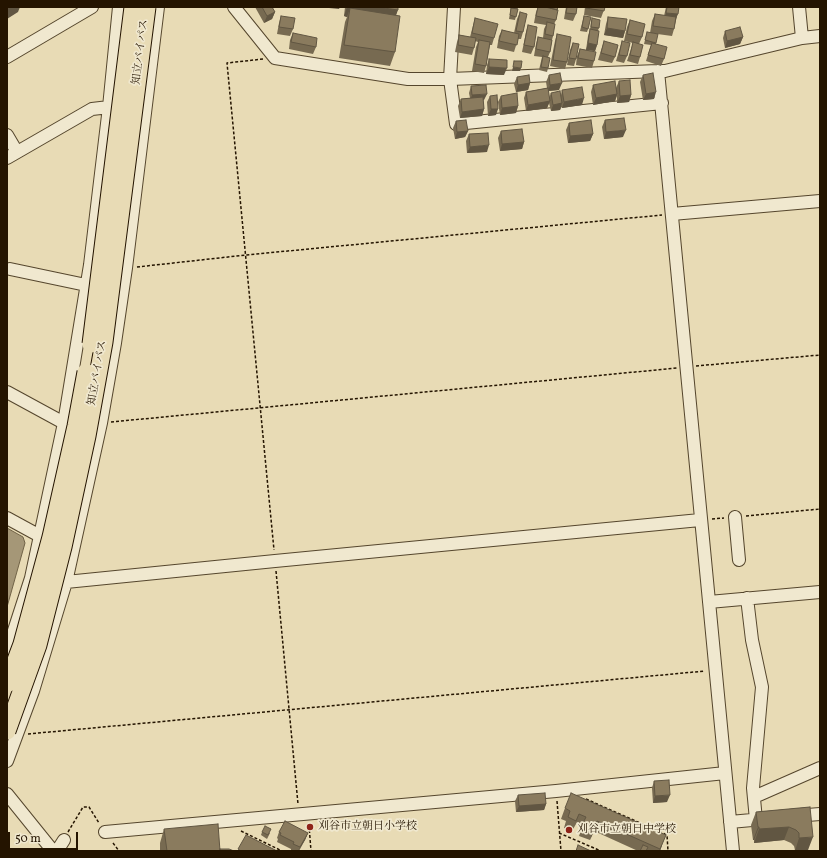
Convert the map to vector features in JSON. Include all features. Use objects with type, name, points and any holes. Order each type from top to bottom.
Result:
[{"type":"highway","name":"知立バイパス","points":[[7,684],[22,644],[52,537],[76,426],[92,338],[133,7]]},
{"type":"highway","name":"知立バイパス","points":[[16,733],[63,547],[87,436],[104,342],[147,7]]},
{"type":"street","points":[[7,57],[92,7]]},
{"type":"street","points":[[7,652],[31,578],[64,423],[90,265],[120,7]]},
{"type":"street","points":[[7,762],[16,733],[33,691],[66,582],[101,423],[126,268],[158,7]]},
{"type":"street","points":[[234,7],[274,58],[408,79],[658,72],[802,38],[820,36]]},
{"type":"street","points":[[454,7],[450,79],[456,124],[662,103]]},
{"type":"street","points":[[799,7],[802,38]]},
{"type":"street","points":[[658,72],[733,851]]},
{"type":"street","points":[[7,135],[12,155],[92,110],[109,107],[146,108]]},
{"type":"street","points":[[672,214],[820,201]]},
{"type":"street","points":[[90,265],[126,268]]},
{"type":"street","points":[[8,269],[86,285]]},
{"type":"street","points":[[7,392],[64,423]]},
{"type":"street","points":[[735,517],[739,560]]},
{"type":"street","points":[[7,518],[40,536]]},
{"type":"street","points":[[31,578],[66,582],[700,520]]},
{"type":"street","points":[[709,602],[820,592]]},
{"type":"street","points":[[747,598],[752,640],[762,687],[753,788],[756,820]]},
{"type":"street","points":[[754,797],[820,768]]},
{"type":"street","points":[[105,832],[556,791],[725,773]]},
{"type":"street","points":[[7,794],[53,851]]},
{"type":"street","points":[[787,817],[820,814]]},
{"type":"street","points":[[730,822],[772,818]]},
{"type":"street","points":[[58,851],[64,840]]},
{"type":"path","points":[[274,58],[228,63],[289,710],[303,814],[311,851]]},
{"type":"path","points":[[126,268],[672,214]]},
{"type":"path","points":[[101,423],[820,355]]},
{"type":"path","points":[[700,520],[820,509]]},
{"type":"path","points":[[16,733],[289,710],[715,670]]},
{"type":"path","points":[[556,791],[561,851]]},
{"type":"path","points":[[585,798],[667,835],[668,851]]},
{"type":"path","points":[[64,840],[83,807],[89,807],[105,832]]},
{"type":"path","points":[[241,831],[282,851]]},
{"type":"path","points":[[559,833],[601,851]]},
{"type":"shaded area","points":[[7,528],[23,537],[25,543],[7,607]]},
{"type":"building","points":[[262,7],[272,7],[275,12],[267,16]]},
{"type":"building","points":[[377,7],[398,7],[398,10]]},
{"type":"building","points":[[538,7],[558,10],[556,20],[536,16]]},
{"type":"building","points":[[550,7],[558,7],[557,10]]},
{"type":"building","points":[[567,7],[577,7],[576,14],[566,13]]},
{"type":"building","points":[[605,7],[604,11],[586,8]]},
{"type":"building","points":[[667,7],[679,7],[678,14],[666,13]]},
{"type":"building","points":[[350,8],[400,16],[395,52],[344,45]]},
{"type":"building","points":[[511,8],[518,9],[516,17],[510,15]]},
{"type":"building","points":[[520,12],[527,14],[523,32],[516,31]]},
{"type":"building","points":[[655,14],[676,17],[674,29],[653,26]]},
{"type":"building","points":[[281,16],[295,18],[293,29],[279,27]]},
{"type":"building","points":[[584,16],[591,17],[588,29],[582,27]]},
{"type":"building","points":[[608,17],[627,19],[625,31],[607,28]]},
{"type":"building","points":[[475,18],[498,24],[494,38],[472,33]]},
{"type":"building","points":[[592,18],[600,20],[599,28],[591,27]]},
{"type":"building","points":[[630,20],[645,24],[642,37],[627,34]]},
{"type":"building","points":[[547,22],[555,24],[553,36],[545,34]]},
{"type":"building","points":[[528,25],[537,27],[534,47],[524,45]]},
{"type":"building","points":[[740,27],[743,37],[727,41],[725,31]]},
{"type":"building","points":[[590,29],[599,31],[597,45],[588,43]]},
{"type":"building","points":[[502,30],[519,34],[517,45],[499,41]]},
{"type":"building","points":[[647,32],[658,34],[656,43],[645,40]]},
{"type":"building","points":[[293,33],[317,38],[316,47],[291,42]]},
{"type":"building","points":[[557,34],[571,37],[567,62],[553,60]]},
{"type":"building","points":[[459,35],[476,38],[474,48],[458,45]]},
{"type":"building","points":[[538,37],[552,40],[550,52],[536,49]]},
{"type":"building","points":[[479,40],[490,42],[486,66],[475,64]]},
{"type":"building","points":[[604,41],[618,45],[615,57],[601,53]]},
{"type":"building","points":[[622,41],[630,43],[627,56],[619,55]]},
{"type":"building","points":[[633,42],[643,45],[640,57],[630,55]]},
{"type":"building","points":[[573,43],[579,44],[576,59],[569,58]]},
{"type":"building","points":[[652,43],[667,47],[664,59],[648,55]]},
{"type":"building","points":[[580,49],[596,52],[594,61],[578,58]]},
{"type":"building","points":[[543,56],[550,58],[548,68],[541,67]]},
{"type":"building","points":[[489,59],[507,60],[507,68],[489,67]]},
{"type":"building","points":[[514,61],[522,61],[521,68],[513,67]]},
{"type":"building","points":[[560,73],[562,83],[550,85],[549,75]]},
{"type":"building","points":[[653,73],[656,92],[646,94],[643,75]]},
{"type":"building","points":[[529,75],[530,83],[518,85],[517,77]]},
{"type":"building","points":[[630,80],[631,95],[620,96],[619,81]]},
{"type":"building","points":[[615,81],[617,94],[596,98],[593,85]]},
{"type":"building","points":[[486,85],[487,94],[472,95],[471,86]]},
{"type":"building","points":[[582,87],[584,98],[564,102],[562,90]]},
{"type":"building","points":[[548,88],[550,101],[528,105],[526,92]]},
{"type":"building","points":[[560,91],[562,103],[553,105],[551,93]]},
{"type":"building","points":[[517,93],[518,106],[502,108],[501,96]]},
{"type":"building","points":[[497,95],[498,109],[491,109],[490,96]]},
{"type":"building","points":[[483,97],[484,109],[462,112],[461,99]]},
{"type":"building","points":[[624,118],[626,130],[606,132],[605,120]]},
{"type":"building","points":[[466,120],[468,131],[457,132],[456,121]]},
{"type":"building","points":[[591,120],[593,134],[570,136],[569,123]]},
{"type":"building","points":[[522,129],[524,142],[502,144],[501,131]]},
{"type":"building","points":[[488,133],[489,145],[470,147],[469,134]]},
{"type":"building","points":[[669,780],[670,795],[655,796],[654,781]]},
{"type":"building","points":[[545,793],[546,804],[519,806],[518,795]]},
{"type":"building","points":[[571,793],[666,835],[660,849],[597,821],[593,830],[582,825],[586,817],[579,814],[576,821],[568,817],[570,811],[565,808]]},
{"type":"building","points":[[810,807],[813,837],[799,838],[799,833],[789,827],[759,829],[758,827],[756,812]]},
{"type":"building","points":[[285,821],[308,833],[300,847],[293,844],[294,842],[280,835],[281,833],[279,832]]},
{"type":"building","points":[[218,824],[220,851],[167,851],[164,829]]},
{"type":"building","points":[[265,826],[271,829],[268,835],[262,832]]},
{"type":"building","points":[[246,835],[277,851],[241,851],[238,849]]},
{"type":"building","points":[[578,845],[591,851],[576,851]]},
{"type":"building","points":[[643,845],[648,847],[646,851],[640,851]]},
{"type":"building","points":[[220,849],[229,849],[234,851],[220,851]]},
{"type":"place","name":"刈谷市立朝日小学校","points":[[310,827]]},
{"type":"place","name":"刈谷市立朝日中学校","points":[[569,830]]}]
